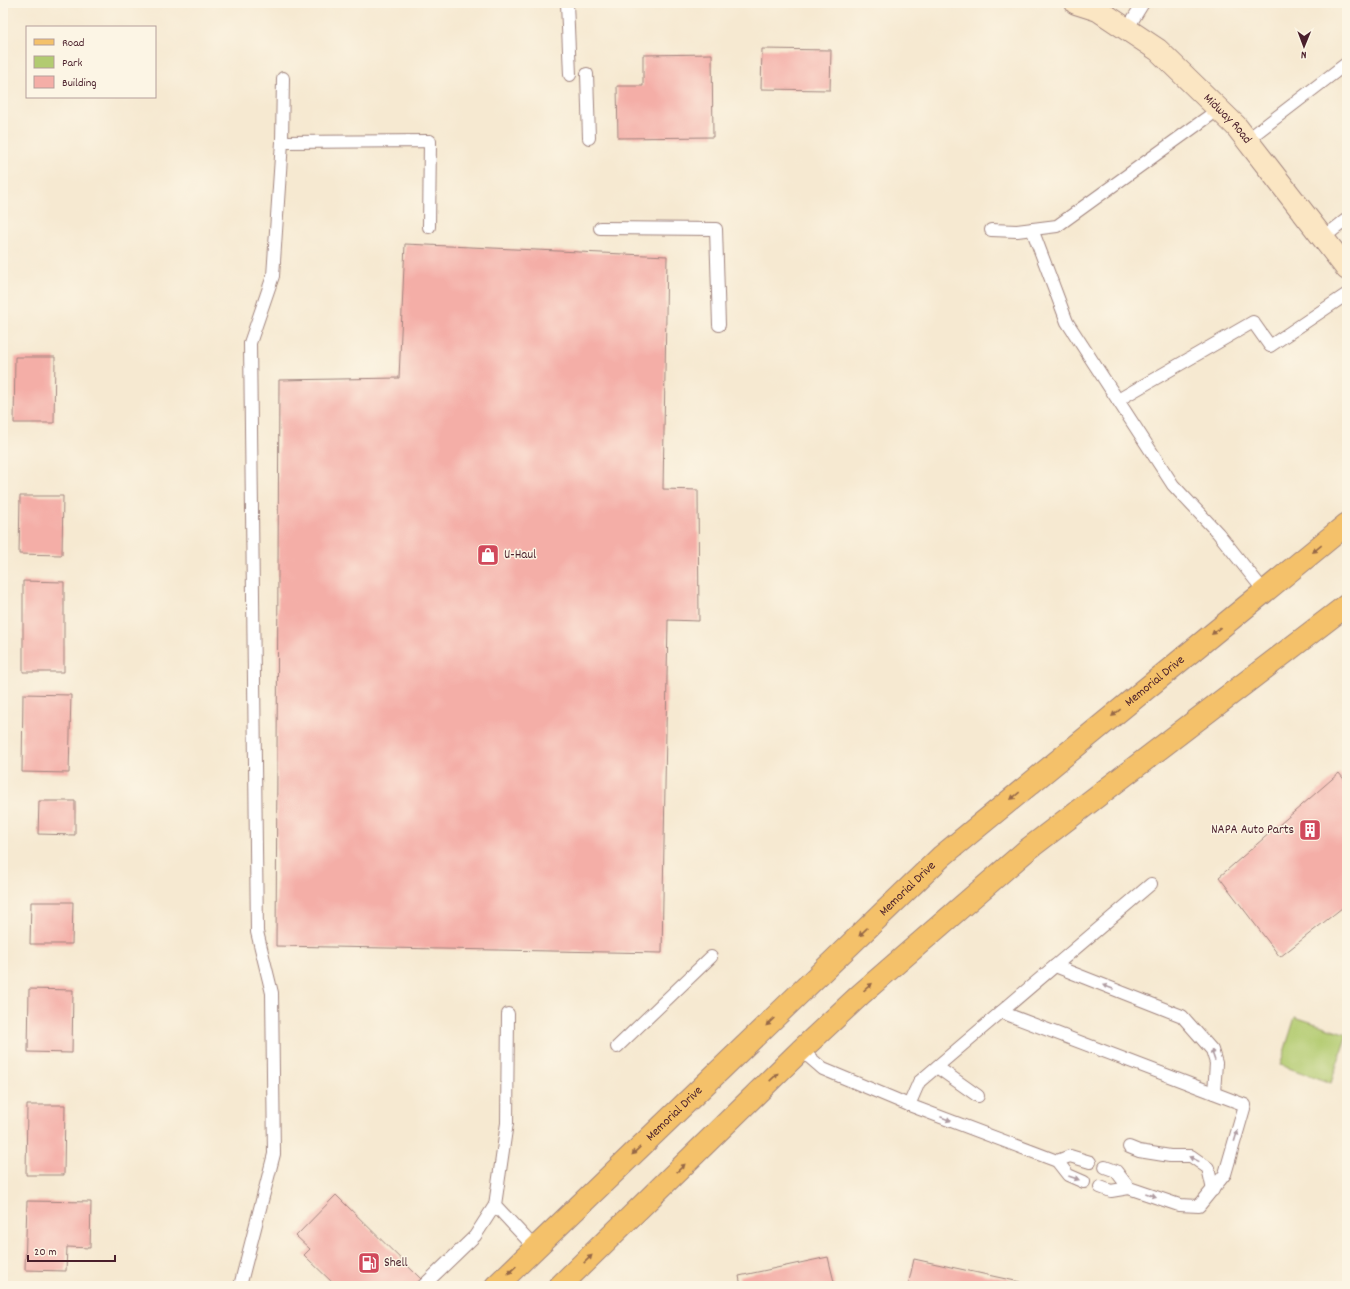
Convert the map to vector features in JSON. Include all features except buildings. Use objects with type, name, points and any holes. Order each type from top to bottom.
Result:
[{"type":"main road","name":"Memorial Drive","points":[[496,1286],[942,856],[1347,524]]},
{"type":"main road","points":[[560,1286],[801,1050],[861,994],[1027,850],[1347,605]]},
{"type":"street","name":"Midway Road","points":[[1076,3],[1098,10],[1158,50],[1236,126],[1347,269]]},
{"type":"lane","points":[[567,3],[570,75]]},
{"type":"lane","points":[[1128,29],[1143,3]]},
{"type":"lane","points":[[1247,140],[1347,63]]},
{"type":"lane","points":[[587,74],[589,138]]},
{"type":"lane","points":[[240,1286],[274,1154],[272,993],[256,932],[250,342],[273,276],[282,142],[284,78]]},
{"type":"lane","points":[[991,230],[1016,231],[1057,226],[1219,110]]},
{"type":"lane","points":[[282,142],[430,142],[428,227]]},
{"type":"lane","points":[[1323,238],[1347,219]]},
{"type":"lane","points":[[600,228],[716,229],[719,325]]},
{"type":"lane","points":[[1032,229],[1067,322],[1173,485],[1218,533],[1264,591]]},
{"type":"lane","points":[[1118,400],[1253,322],[1270,346],[1347,294]]},
{"type":"lane","points":[[909,1105],[919,1082],[1151,884]]},
{"type":"lane","points":[[616,1047],[711,957]]},
{"type":"lane","points":[[1055,966],[1182,1016],[1212,1050],[1216,1064],[1214,1093]]},
{"type":"lane","points":[[1001,1012],[1245,1105],[1225,1174],[1199,1206],[1179,1205],[1129,1188],[1111,1191],[1100,1187]]},
{"type":"lane","points":[[423,1286],[475,1236],[495,1205],[507,1123],[508,1014]]},
{"type":"lane","points":[[801,1050],[823,1069],[909,1105],[1057,1161],[1068,1176],[1084,1182]]},
{"type":"lane","points":[[937,1067],[978,1096]]},
{"type":"lane","points":[[1129,1147],[1139,1151],[1170,1156],[1192,1156],[1208,1168],[1213,1190]]},
{"type":"lane","points":[[1057,1161],[1070,1156],[1090,1162]]},
{"type":"lane","points":[[1105,1167],[1116,1171],[1129,1188]]},
{"type":"lane","points":[[495,1205],[535,1248]]},
{"type":"green space","points":[[1295,1017],[1347,1034],[1331,1083],[1280,1065]]},
{"type":"place","name":"U-Haul","points":[[488,555]]},
{"type":"place","name":"NAPA Auto Parts","points":[[1310,830]]},
{"type":"place","name":"Shell","points":[[369,1263]]}]
